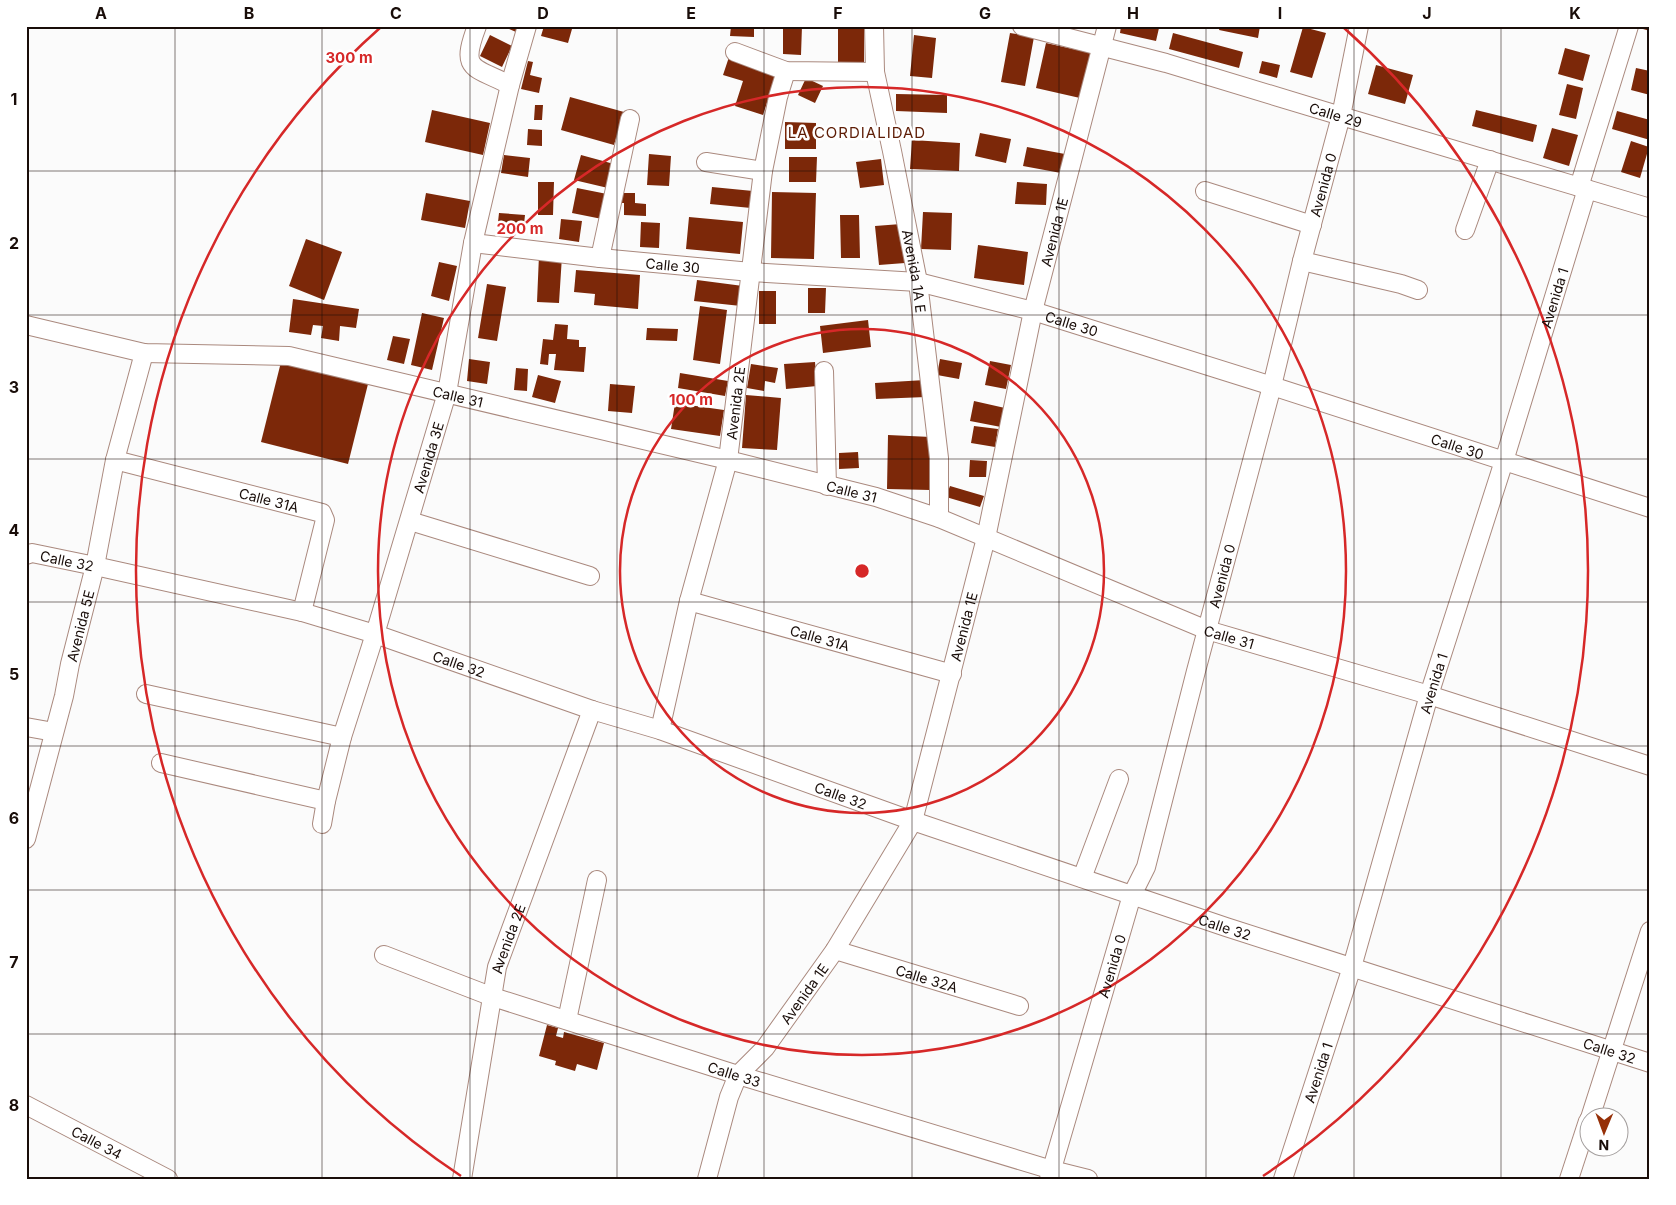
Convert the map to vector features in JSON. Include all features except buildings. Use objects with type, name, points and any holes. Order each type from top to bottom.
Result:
[{"type":"street","points":[[477,26],[469,47],[468,59],[473,67],[510,85]]},
{"type":"street","name":"Avenida 3E","points":[[322,824],[342,737],[410,521],[447,392],[473,243],[510,85],[527,26]]},
{"type":"street","name":"Avenida 1A E","points":[[874,26],[875,72],[918,282],[939,458],[939,518]]},
{"type":"street","name":"Calle 29","points":[[1022,26],[1166,62],[1650,208]]},
{"type":"street","name":"Avenida 1E","points":[[707,1179],[729,1097],[738,1075],[765,1048],[835,950],[912,821],[952,674],[986,538],[1033,312],[1107,26]]},
{"type":"street","name":"Avenida 0","points":[[1050,1174],[1132,895],[1146,867],[1341,116],[1359,26]]},
{"type":"street","name":"Avenida 1","points":[[1283,1179],[1352,967],[1429,696],[1504,461],[1629,26]]},
{"type":"street","points":[[735,52],[786,71],[875,72]]},
{"type":"street","name":"Avenida 2E","points":[[660,730],[689,602],[728,460],[763,170],[778,97],[786,71]]},
{"type":"street","points":[[600,258],[630,119]]},
{"type":"street","points":[[1465,230],[1490,160]]},
{"type":"street","points":[[706,162],[763,170]]},
{"type":"street","points":[[1205,191],[1312,225]]},
{"type":"street","name":"Calle 30","points":[[473,243],[600,258],[751,272],[918,282],[1033,312],[1272,386],[1650,508]]},
{"type":"street","points":[[1302,261],[1402,284],[1418,290]]},
{"type":"street","name":"Calle 31","points":[[26,325],[144,353],[289,356],[447,392],[876,497],[939,518],[1207,630],[1429,696],[1650,766]]},
{"type":"street","name":"Avenida 5E","points":[[26,839],[29,816],[64,696],[70,664],[95,566],[115,460],[144,353]]},
{"type":"street","points":[[824,371],[827,486]]},
{"type":"street","name":"Calle 31A","points":[[115,460],[322,513],[324,520],[302,612]]},
{"type":"street","points":[[410,521],[590,576]]},
{"type":"street","name":"Calle 32","points":[[26,555],[32,553],[95,566],[302,612],[375,634],[592,710],[660,730],[912,821],[1226,927],[1650,1063]]},
{"type":"street","name":"Calle 31A","points":[[689,602],[952,674]]},
{"type":"street","points":[[146,694],[342,737]]},
{"type":"street","name":"Avenida 2E","points":[[462,1179],[497,967],[592,710]]},
{"type":"street","points":[[26,727],[54,732]]},
{"type":"street","points":[[161,763],[326,801]]},
{"type":"street","points":[[1082,878],[1119,779]]},
{"type":"street","points":[[567,1020],[597,880]]},
{"type":"street","points":[[1593,1108],[1650,931]]},
{"type":"street","name":"Calle 32A","points":[[835,950],[1019,1006]]},
{"type":"street","name":"Calle 33","points":[[384,955],[493,996],[738,1075],[1050,1174],[1088,1179]]},
{"type":"street","name":"Calle 34","points":[[26,1105],[168,1179]]},
{"type":"street","points":[[1569,1179],[1578,1152]]},
{"type":"district","name":"LA CORDIALIDAD","points":[[857,132]]}]
